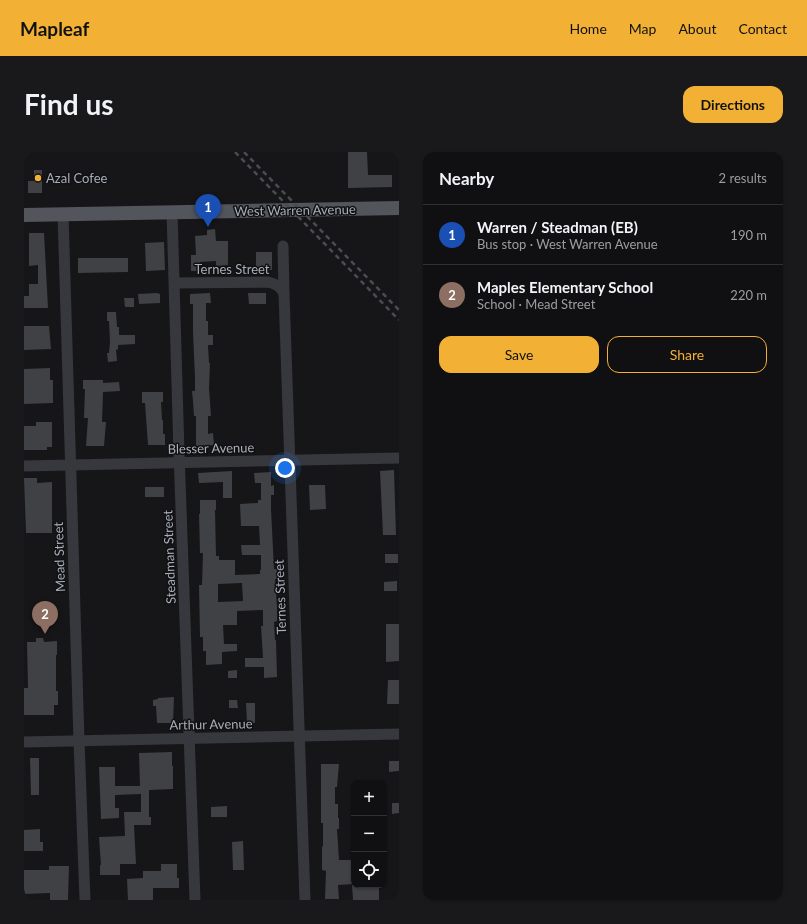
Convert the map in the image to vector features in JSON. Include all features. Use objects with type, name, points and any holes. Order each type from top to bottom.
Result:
[{"type":"main road","name":"West Warren Avenue","points":[[24,215],[399,208]]},
{"type":"street","name":"Steadman Street","points":[[172,212],[179,463],[195,900]]},
{"type":"street","name":"Mead Street","points":[[62,214],[85,900]]},
{"type":"street","name":"Ternes Street","points":[[283,246],[305,900]]},
{"type":"street","name":"Ternes Street","points":[[175,283],[268,282],[276,283],[281,287],[284,293]]},
{"type":"street","name":"Blesser Avenue","points":[[24,466],[399,458]]},
{"type":"street","name":"Arthur Avenue","points":[[24,742],[399,734]]},
{"type":"building","points":[[348,152],[367,152],[368,175],[392,175],[392,187],[348,188]]},
{"type":"building","points":[[34,170],[42,170],[42,193],[28,193],[28,181],[34,181]]},
{"type":"building","points":[[215,229],[216,241],[228,241],[228,265],[216,266],[216,261],[200,262],[200,271],[191,271],[191,255],[196,255],[195,236],[207,235],[207,230]]},
{"type":"building","points":[[29,233],[44,233],[48,308],[24,308],[24,296],[29,296],[29,284],[38,284],[38,265],[29,266]]},
{"type":"building","points":[[164,242],[165,270],[146,271],[145,243]]},
{"type":"building","points":[[256,252],[272,252],[272,270],[256,270]]},
{"type":"building","points":[[78,258],[128,258],[128,272],[78,273]]},
{"type":"building","points":[[210,293],[211,303],[206,303],[208,335],[213,335],[213,345],[208,345],[210,363],[209,388],[211,416],[208,416],[208,434],[213,433],[214,445],[196,446],[196,416],[194,416],[192,391],[195,391],[193,304],[190,304],[190,294]]},
{"type":"building","points":[[248,293],[266,293],[266,304],[249,304]]},
{"type":"building","points":[[138,294],[160,294],[160,303],[139,304]]},
{"type":"building","points":[[124,298],[134,298],[134,307],[125,307]]},
{"type":"building","points":[[107,312],[116,312],[119,335],[135,335],[135,344],[118,345],[118,349],[116,350],[117,361],[108,362],[107,353],[109,353],[110,342]]},
{"type":"building","points":[[24,326],[49,326],[51,349],[24,350]]},
{"type":"building","points":[[50,368],[50,380],[53,380],[53,403],[24,404],[24,369]]},
{"type":"building","points":[[83,380],[103,380],[103,383],[119,382],[120,391],[103,392],[102,422],[106,422],[104,446],[86,446],[88,418],[84,418],[85,389],[83,389]]},
{"type":"building","points":[[142,392],[163,392],[163,402],[161,402],[165,445],[148,445],[145,403],[142,403]]},
{"type":"building","points":[[36,422],[52,422],[52,447],[47,447],[47,450],[24,450],[24,426],[36,426]]},
{"type":"building","points":[[394,470],[396,535],[383,535],[380,471]]},
{"type":"building","points":[[232,471],[232,498],[223,498],[223,482],[199,483],[198,473]]},
{"type":"building","points":[[271,472],[271,486],[274,485],[274,495],[271,495],[271,509],[274,569],[279,569],[279,579],[275,579],[277,621],[274,622],[277,677],[264,678],[264,667],[245,667],[245,658],[263,658],[261,626],[263,626],[263,610],[237,611],[237,625],[223,625],[224,644],[237,644],[237,651],[222,652],[222,664],[206,665],[206,651],[203,651],[203,637],[200,637],[199,585],[202,585],[203,553],[200,553],[200,500],[216,500],[216,556],[219,556],[219,560],[235,560],[235,575],[260,574],[261,555],[242,555],[241,545],[260,545],[259,526],[241,526],[240,504],[258,503],[258,500],[261,500],[261,483],[255,483],[254,473]],"holes":[[[242,583],[243,601],[218,602],[218,584]]]},
{"type":"building","points":[[24,478],[37,478],[37,483],[52,482],[52,533],[26,533]]},
{"type":"building","points":[[309,485],[325,485],[326,509],[310,510]]},
{"type":"building","points":[[145,487],[164,487],[164,497],[145,497]]},
{"type":"building","points":[[385,554],[398,554],[398,563],[385,563]]},
{"type":"building","points":[[397,581],[397,591],[384,591],[384,582]]},
{"type":"building","points":[[386,624],[399,624],[399,661],[386,662]]},
{"type":"building","points":[[36,638],[43,638],[44,642],[57,641],[56,691],[58,691],[58,705],[54,705],[54,715],[24,715],[24,688],[28,688],[27,642],[36,642]]},
{"type":"building","points":[[237,670],[237,678],[228,678],[228,671]]},
{"type":"building","points":[[388,680],[399,680],[399,704],[387,704]]},
{"type":"building","points":[[174,697],[173,723],[157,723],[156,706],[153,706],[153,700],[158,698]]},
{"type":"building","points":[[229,700],[237,700],[238,708],[229,708]]},
{"type":"building","points":[[246,703],[255,703],[255,723],[247,723]]},
{"type":"building","points":[[172,752],[173,789],[149,790],[149,817],[151,817],[151,825],[134,825],[136,864],[120,864],[120,875],[100,875],[101,865],[99,837],[125,836],[124,812],[141,812],[141,794],[115,795],[115,808],[119,808],[119,818],[101,819],[99,767],[115,767],[115,786],[140,786],[139,753]]},
{"type":"building","points":[[30,758],[39,758],[39,795],[31,795]]},
{"type":"building","points":[[389,761],[399,761],[399,771],[389,772]]},
{"type":"building","points":[[321,764],[339,764],[337,787],[335,787],[335,804],[338,804],[339,818],[339,829],[337,829],[339,860],[351,860],[351,884],[338,885],[339,899],[325,899],[326,871],[322,870],[323,823],[321,823]]},
{"type":"building","points":[[392,803],[399,803],[399,813],[392,814]]},
{"type":"building","points":[[227,806],[227,817],[211,817],[211,807]]},
{"type":"building","points":[[40,829],[40,842],[43,842],[43,851],[24,851],[24,830]]},
{"type":"building","points":[[243,841],[244,870],[233,870],[232,842]]},
{"type":"building","points":[[161,864],[177,864],[179,888],[153,888],[153,900],[128,900],[127,879],[143,878],[143,871],[161,871]]},
{"type":"building","points":[[49,866],[69,866],[68,900],[50,900],[50,893],[24,894],[24,870],[49,870]]},
{"type":"building","points":[[352,888],[379,888],[379,900],[353,900]]},
{"type":"railway","points":[[235,152],[399,320]]},
{"type":"railway","points":[[244,152],[399,310]]},
{"type":"place","name":"Azal Cofee","points":[[38,178]]},
{"type":"place","name":"Warren / Steadman (EB)","points":[[208,227]]},
{"type":"place","name":"Maples Elementary School","points":[[45,634]]}]
